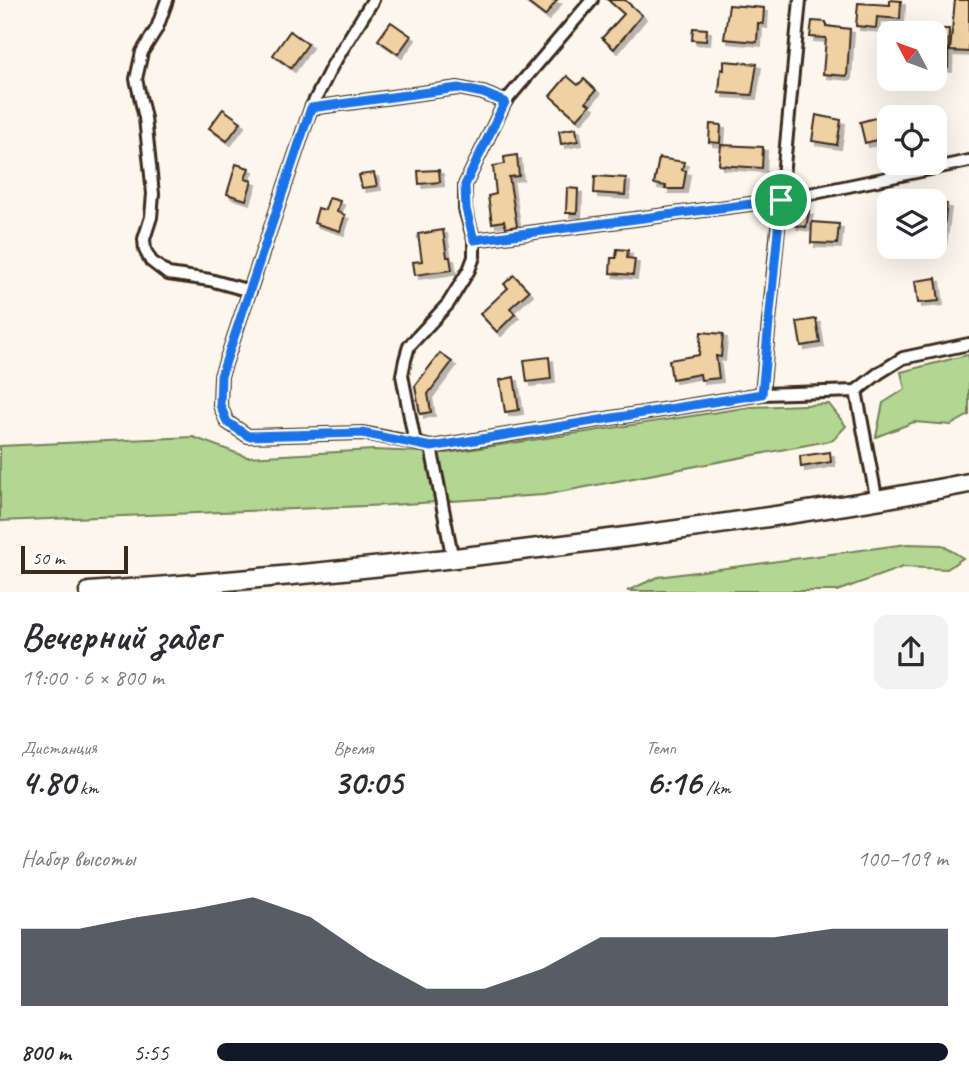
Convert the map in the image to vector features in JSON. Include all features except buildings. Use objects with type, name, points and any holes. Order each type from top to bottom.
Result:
[{"type":"main road","points":[[89,592],[236,582],[453,560],[877,502],[969,483]]},
{"type":"street","points":[[167,0],[157,29],[142,52],[136,79],[145,118],[153,194],[151,217],[144,239],[145,250],[151,261],[168,274],[250,291]]},
{"type":"street","points":[[373,0],[332,66],[311,108],[221,376],[220,405],[227,422],[248,436],[362,433],[431,447],[762,394],[856,391],[903,359],[969,344]]},
{"type":"street","points":[[415,443],[402,375],[409,346],[448,304],[474,257],[474,240],[466,209],[465,185],[505,102],[592,0]]},
{"type":"street","points":[[762,394],[800,0]]},
{"type":"street","points":[[311,108],[458,88],[483,93],[505,102]]},
{"type":"street","points":[[474,240],[781,200],[969,161]]},
{"type":"street","points":[[856,391],[877,502]]},
{"type":"street","points":[[431,447],[453,560]]},
{"type":"green space","points":[[967,355],[969,415],[951,425],[914,422],[876,437],[883,403],[905,389],[901,372]]},
{"type":"green space","points":[[829,404],[846,426],[833,440],[544,495],[389,505],[0,521],[0,446],[193,437],[247,457],[374,450],[447,453],[751,407]]},
{"type":"green space","points":[[907,544],[942,545],[963,558],[947,569],[903,567],[837,591],[627,591],[658,577]]},
{"type":"route","points":[[458,88],[483,93],[505,102],[465,185],[466,209],[474,240],[781,200],[762,394],[431,447],[362,433],[248,436],[227,422],[220,405],[221,376],[311,108],[458,88]]}]
